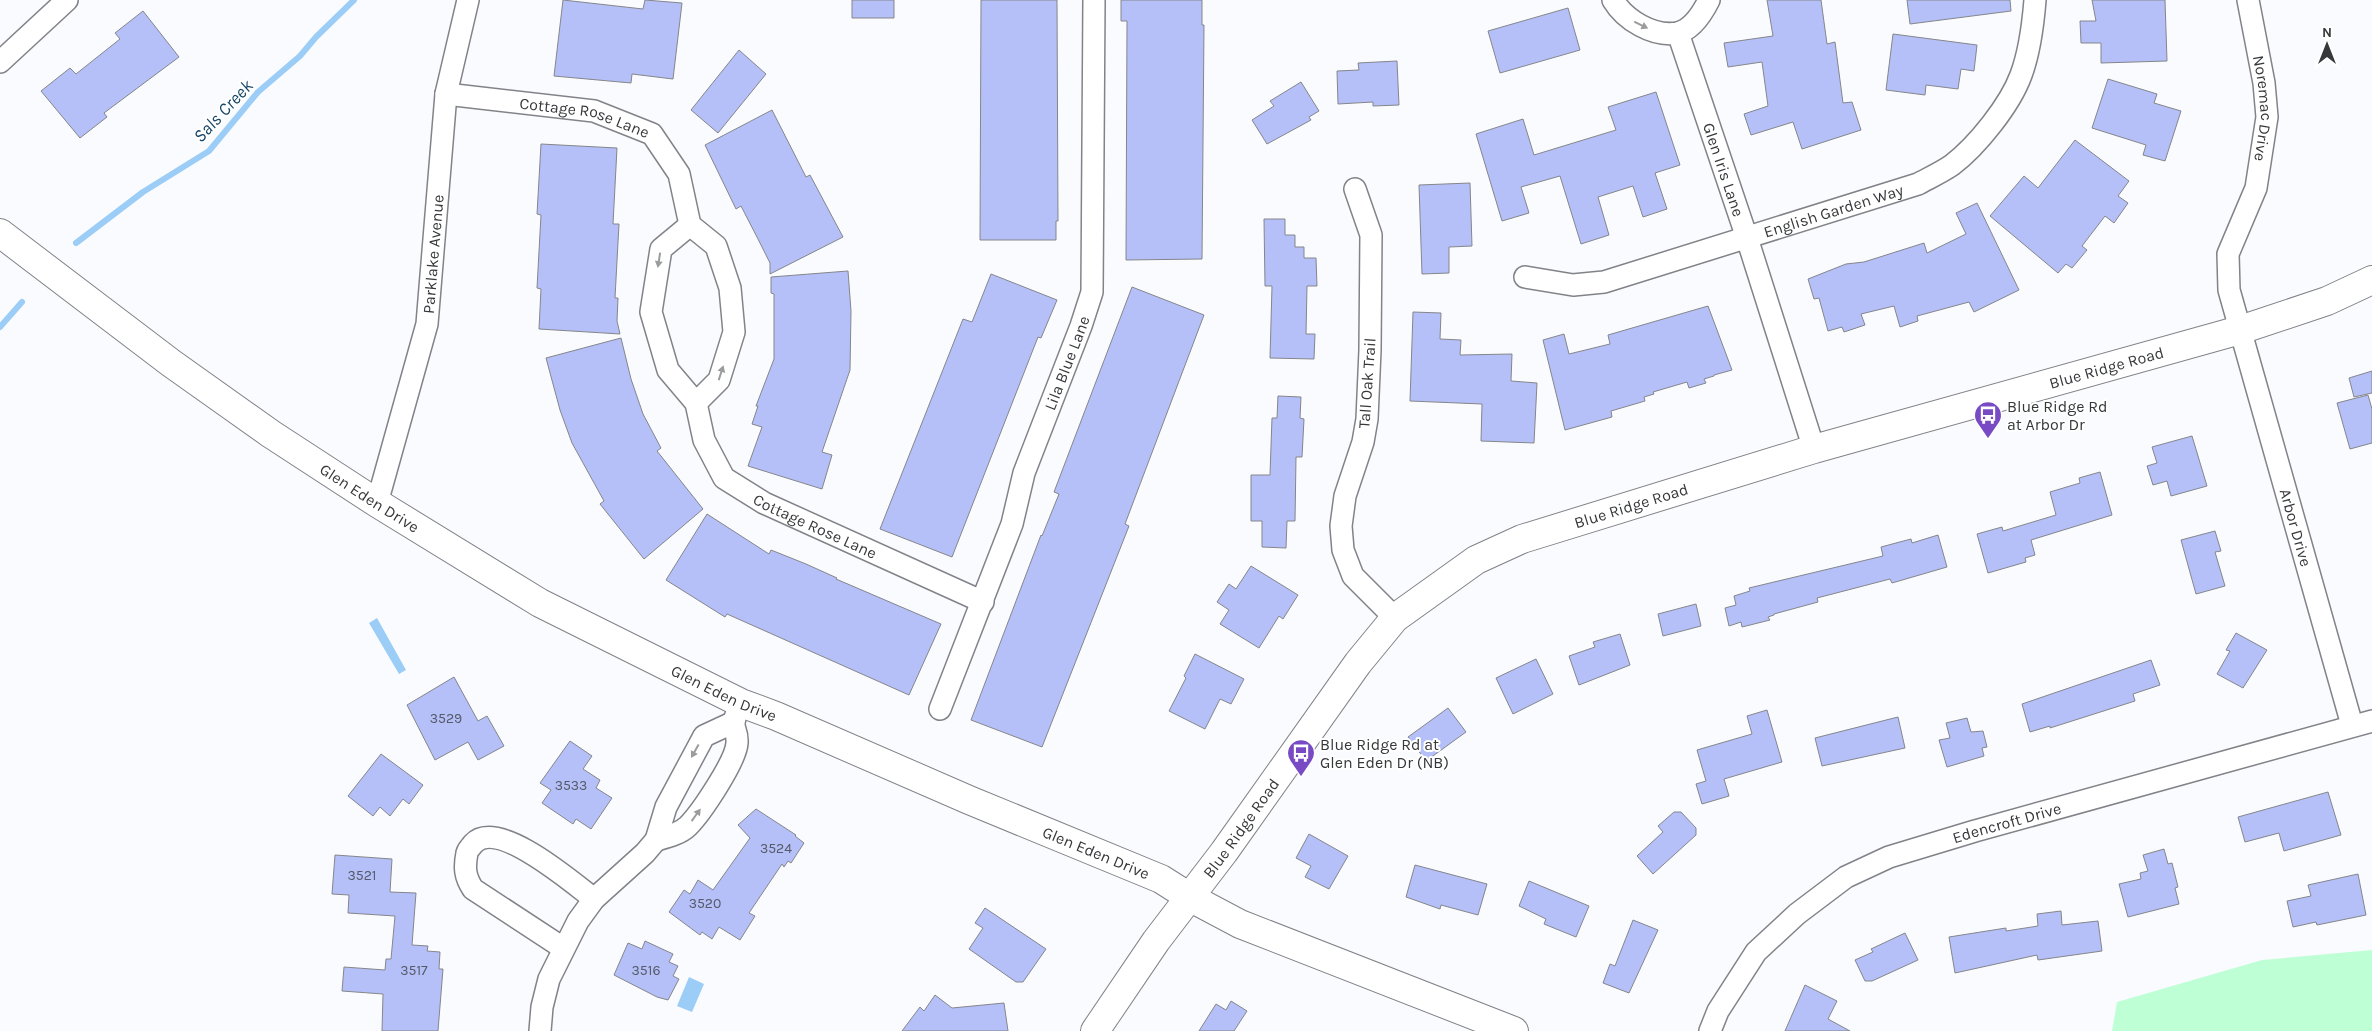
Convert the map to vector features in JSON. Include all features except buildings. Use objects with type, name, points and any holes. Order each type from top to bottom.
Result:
[{"type":"main road","name":"Glen Eden Drive","points":[[0,233],[171,363],[271,434],[377,503],[540,603],[736,713],[776,716],[969,800],[1160,878],[1191,898],[1240,924],[1514,1031]]},
{"type":"main road","name":"Blue Ridge Road","points":[[1095,1031],[1156,942],[1191,898],[1358,663],[1395,618],[1476,560],[1522,539],[1814,449],[2240,330],[2327,301],[2372,280]]},
{"type":"street","points":[[0,62],[67,0]]},
{"type":"street","name":"Parklake Avenue","points":[[377,503],[426,324],[446,94],[468,0]]},
{"type":"street","name":"Lila Blue Lane","points":[[940,709],[1012,524],[1024,473],[1082,326],[1092,292],[1094,0]]},
{"type":"street","points":[[1613,0],[1627,17],[1641,26],[1655,31],[1678,33],[1699,19],[1709,0]]},
{"type":"street","name":"English Garden Way","points":[[1525,277],[1573,285],[1604,282],[1918,184],[1951,165],[1976,142],[2003,108],[2021,76],[2032,35],[2035,0]]},
{"type":"street","name":"Noremac Drive","points":[[2240,330],[2229,290],[2228,254],[2256,188],[2268,117],[2264,83],[2248,0]]},
{"type":"street","name":"Glen Iris Lane","points":[[1678,33],[1747,238],[1814,449]]},
{"type":"street","name":"Cottage Rose Lane","points":[[446,94],[594,111],[652,134],[679,174],[690,225],[661,249],[651,312],[668,370],[696,403],[704,440],[724,478],[764,503],[983,602]]},
{"type":"street","name":"Tall Oak Trail","points":[[1355,188],[1371,235],[1370,350],[1367,419],[1363,442],[1345,496],[1341,526],[1343,550],[1353,576],[1395,618]]},
{"type":"street","points":[[690,225],[716,246],[730,288],[734,332],[719,380],[696,403]]},
{"type":"street","name":"Arbor Drive","points":[[2240,330],[2362,723]]},
{"type":"street","points":[[540,1031],[542,1007],[549,978],[563,948],[594,899],[645,853],[656,840],[666,807],[704,736],[736,713]]},
{"type":"street","points":[[656,840],[675,835],[688,827],[708,800],[730,764],[737,743],[736,713]]},
{"type":"street","name":"Edencroft Drive","points":[[1710,1031],[1718,1011],[1756,952],[1797,914],[1846,877],[1889,857],[1975,831],[2362,723]]},
{"type":"street","points":[[563,948],[473,889],[464,871],[468,850],[477,840],[491,836],[504,839],[521,847],[594,899]]},
{"type":"green space","points":[[2372,950],[2372,1031],[2112,1031],[2117,1002],[2262,960]]},
{"type":"water","points":[[377,618],[406,670],[399,674],[369,623]]},
{"type":"water","points":[[689,977],[704,984],[692,1012],[677,1006]]},
{"type":"waterway","name":"Sals Creek","points":[[76,243],[143,192],[209,151],[258,92],[300,56],[316,37],[354,0]]},
{"type":"waterway","name":"Sals Creek","points":[[0,327],[22,302]]},
{"type":"place","name":"Blue Ridge Rd at Arbor Dr","points":[[1988,439]]},
{"type":"place","name":"Blue Ridge Rd at Glen Eden Dr (NB)","points":[[1301,777]]}]
